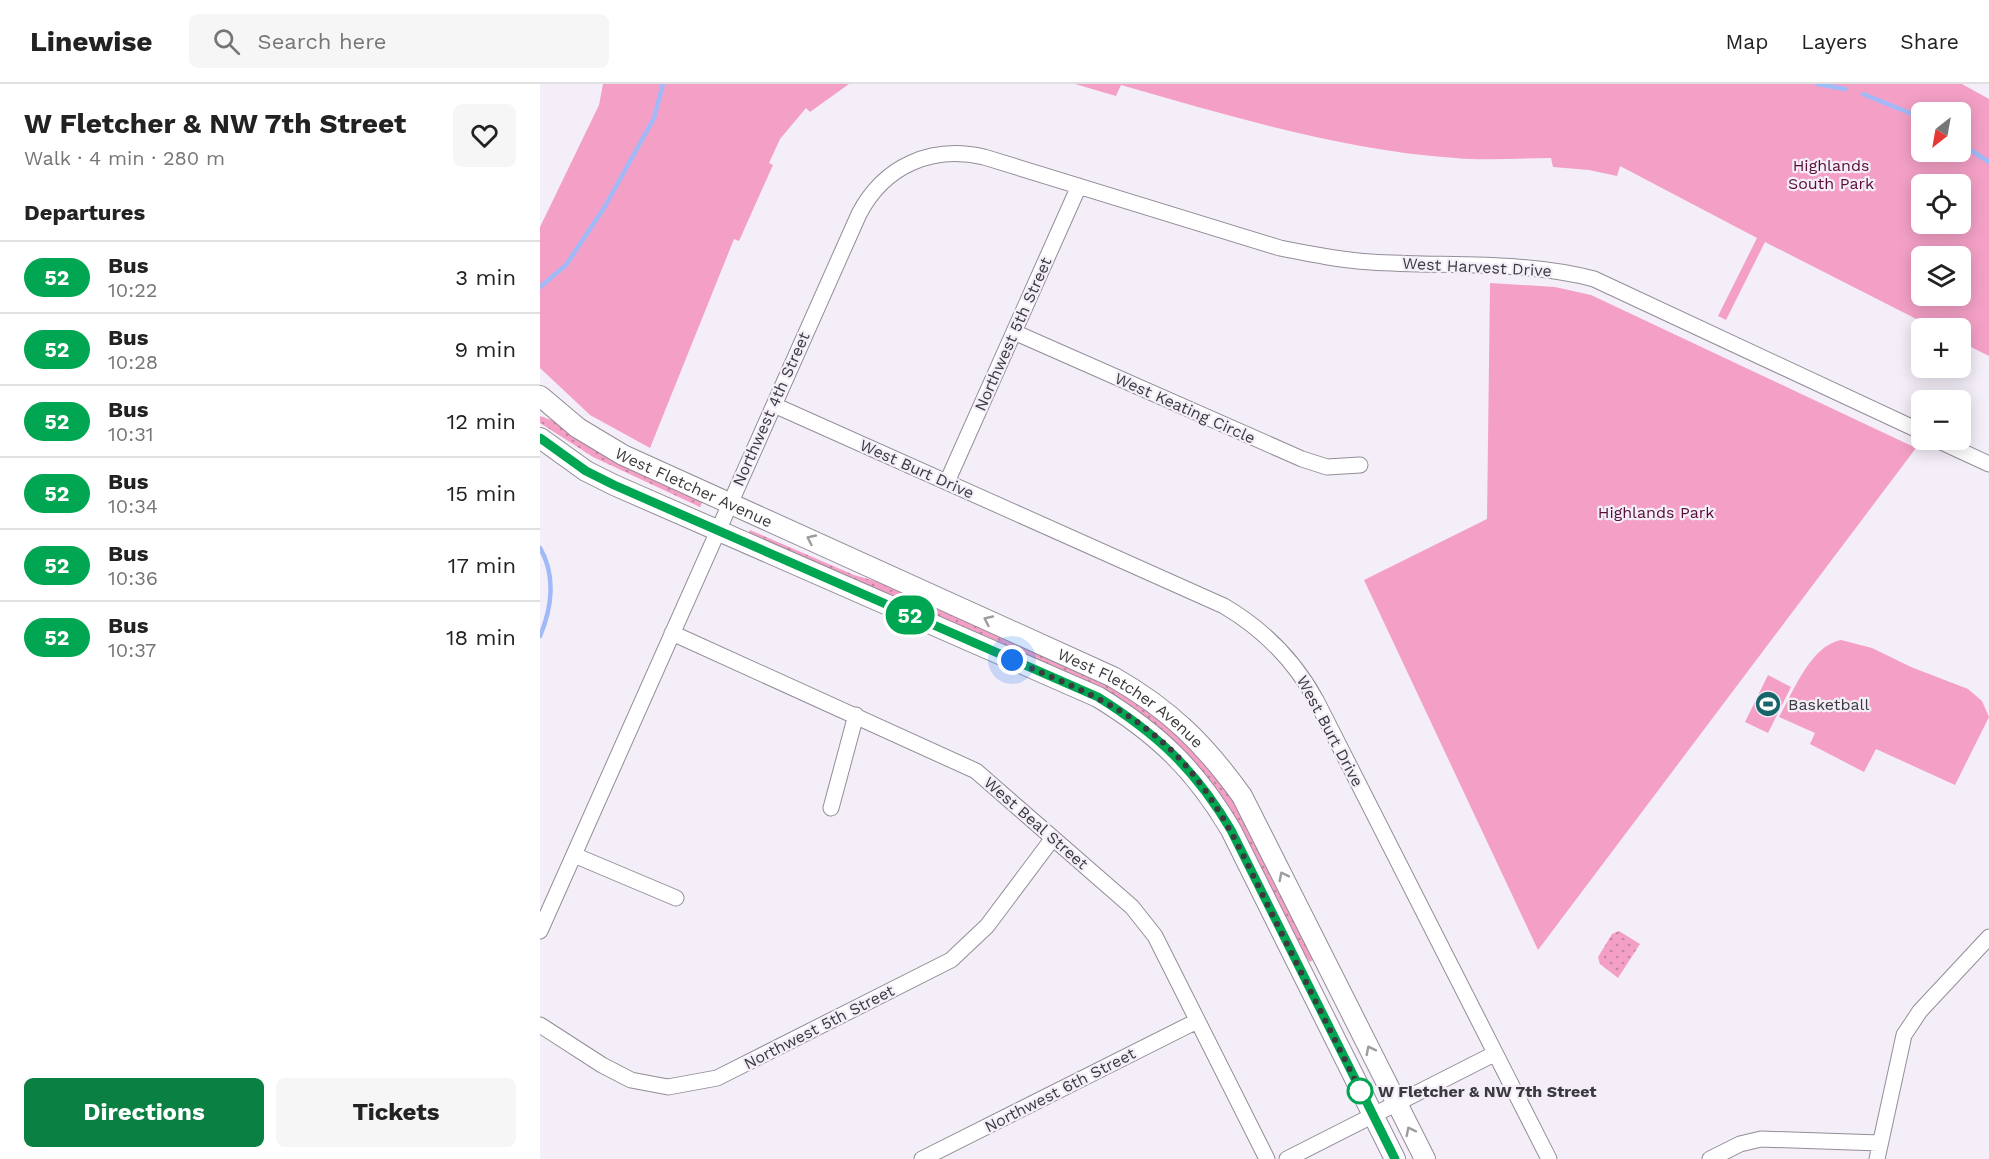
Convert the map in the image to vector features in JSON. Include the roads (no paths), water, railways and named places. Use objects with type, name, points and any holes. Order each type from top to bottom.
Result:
[{"type":"main road","name":"West Fletcher Avenue","points":[[540,396],[598,441],[1113,677],[1168,712],[1208,751],[1242,796],[1425,1159]]},
{"type":"main road","name":"West Fletcher Avenue","points":[[540,438],[586,471],[717,531],[1098,697],[1153,734],[1198,779],[1231,830],[1395,1159]]},
{"type":"street","name":"Northwest 4th Street","points":[[540,931],[859,214],[874,189],[886,177],[920,158],[953,153],[984,157],[1079,186]]},
{"type":"street","name":"Northwest 5th Street","points":[[947,482],[1079,186]]},
{"type":"street","name":"West Harvest Drive","points":[[1079,186],[1280,248],[1326,257],[1369,262],[1544,268],[1594,279],[1911,427]]},
{"type":"street","name":"West Keating Circle","points":[[1014,332],[1302,459],[1327,467],[1360,465]]},
{"type":"street","name":"West Burt Drive","points":[[774,405],[1224,606],[1245,619],[1284,654],[1316,700],[1548,1159]]},
{"type":"street","points":[[1959,450],[1989,464]]},
{"type":"street","name":"West Beal Street","points":[[672,633],[966,765],[1053,838],[1147,923],[1267,1159]]},
{"type":"street","points":[[831,808],[856,715]]},
{"type":"street","name":"Northwest 5th Street","points":[[540,1025],[602,1065],[631,1080],[668,1087],[717,1078],[951,960],[987,926],[1053,838]]},
{"type":"street","points":[[573,855],[676,898]]},
{"type":"street","points":[[1877,1159],[1899,1054],[1911,1023],[1989,937]]},
{"type":"street","name":"Northwest 6th Street","points":[[922,1159],[1197,1021]]},
{"type":"street","points":[[1287,1159],[1494,1054]]},
{"type":"street","points":[[1710,1159],[1740,1144],[1761,1139],[1880,1143]]},
{"type":"waterway","points":[[540,287],[566,265],[604,208],[654,118],[663,84]]},
{"type":"waterway","points":[[1817,84],[1845,89]]},
{"type":"waterway","points":[[1863,94],[1911,114]]},
{"type":"waterway","points":[[1971,150],[1989,162]]},
{"type":"waterway","points":[[540,548],[550,580],[549,603],[540,636]]},
{"type":"place","name":"Basketball","points":[[1768,704]]},
{"type":"place","name":"W Fletcher & NW 7th Street","points":[[1360,1091]]},
{"type":"park label","name":"Highlands South Park","points":[[1831,174]]},
{"type":"park label","name":"Highlands Park","points":[[1656,512]]}]
